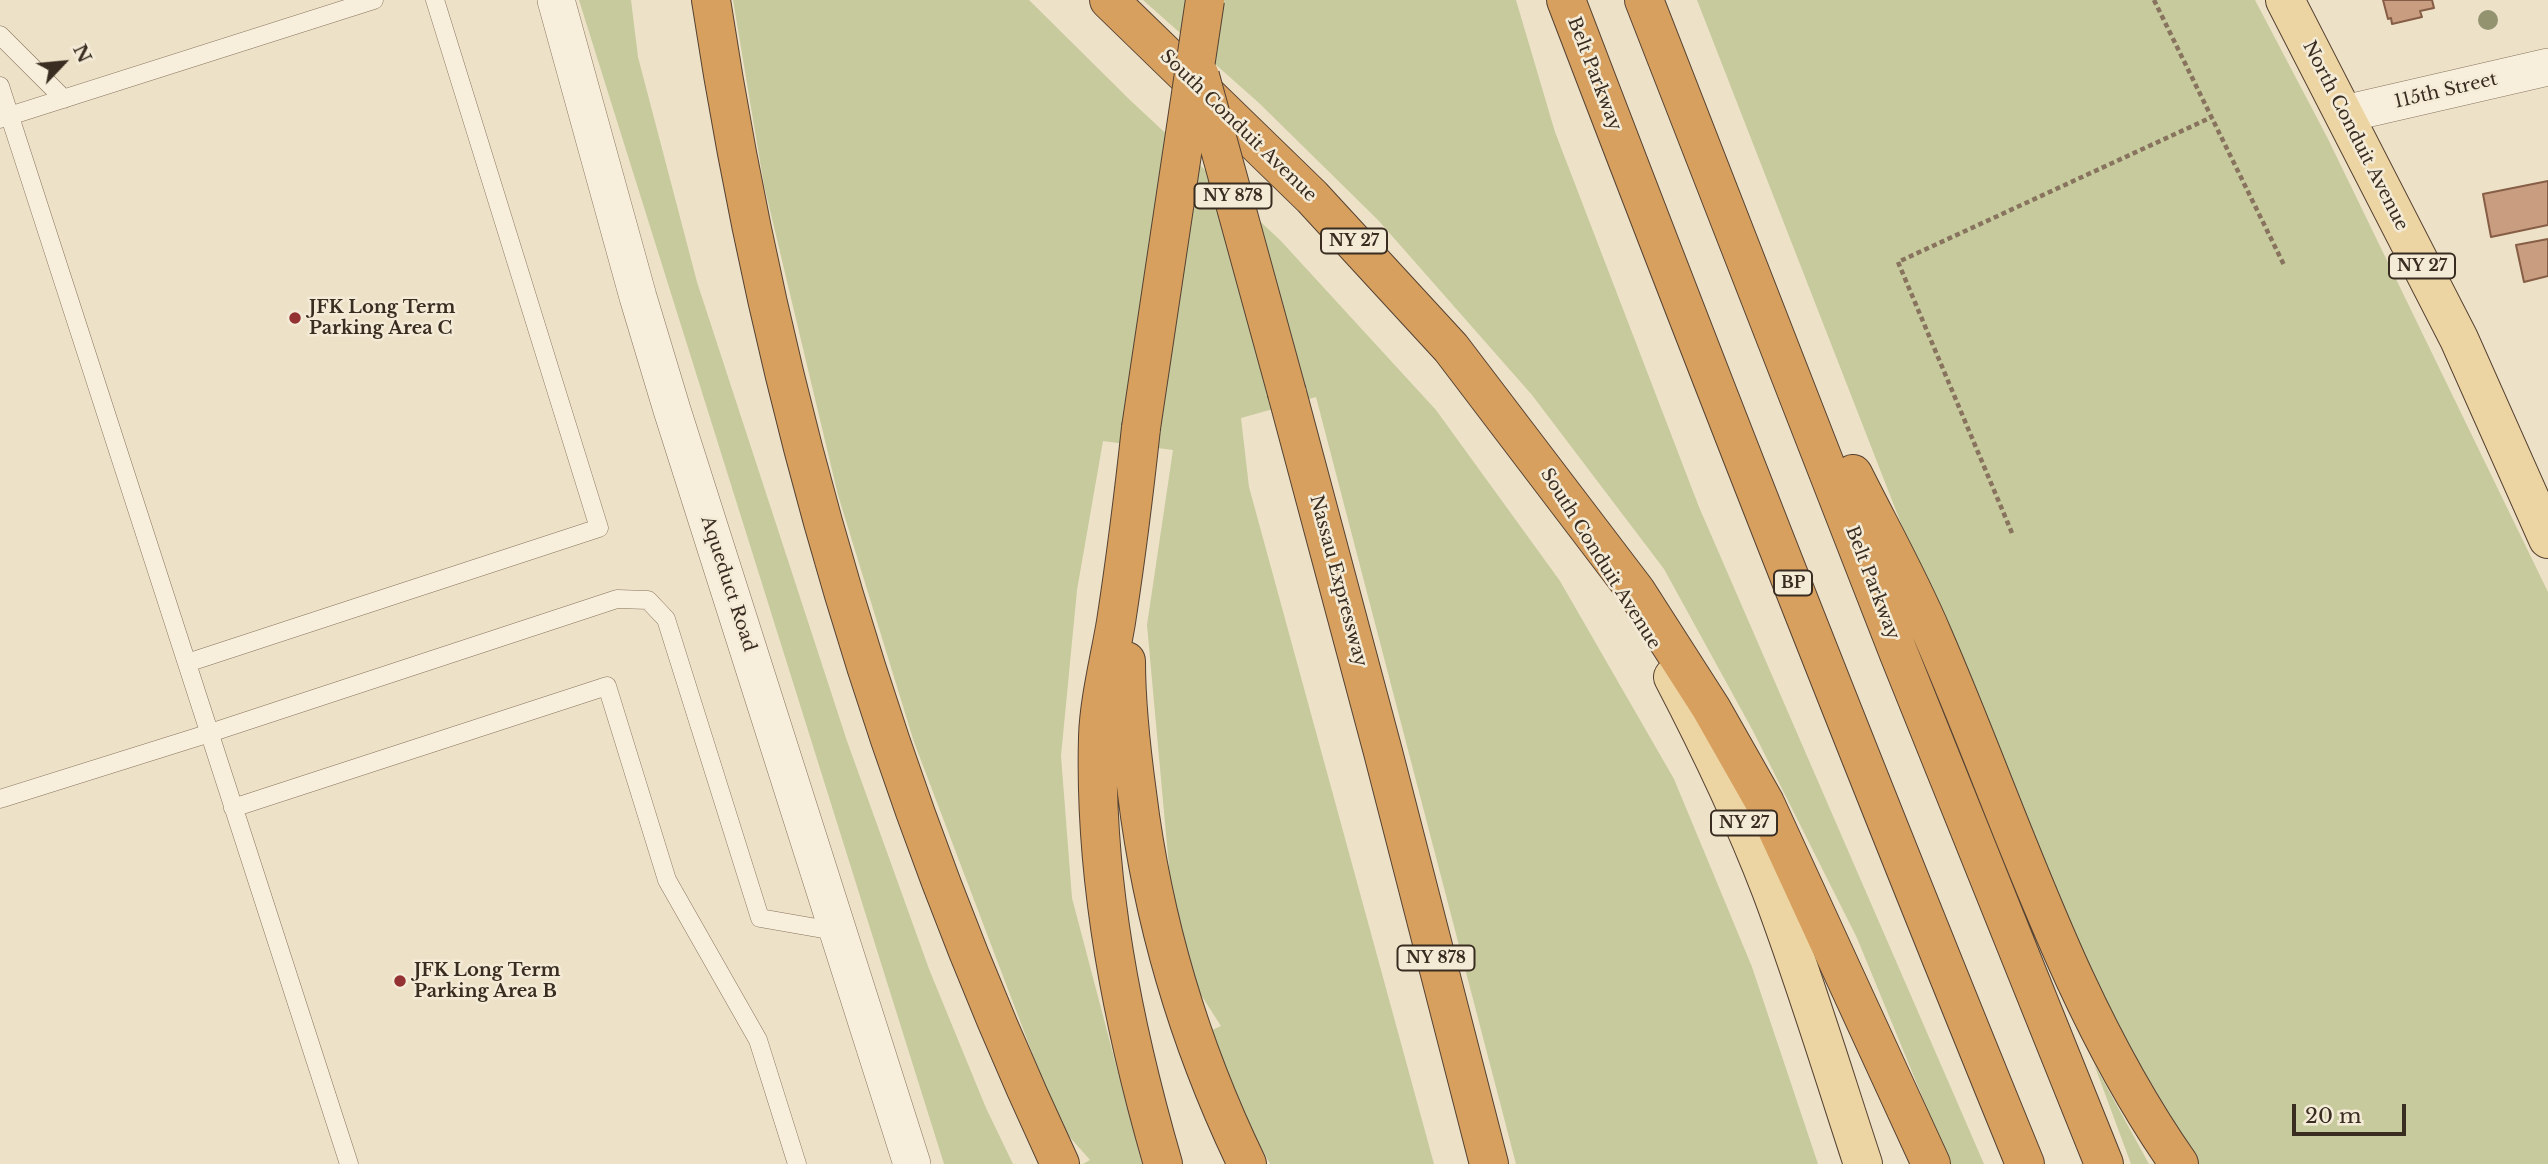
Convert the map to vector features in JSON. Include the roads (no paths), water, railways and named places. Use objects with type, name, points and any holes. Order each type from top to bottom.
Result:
[{"type":"highway","points":[[711,0],[739,163],[772,319],[806,460],[843,591],[884,720],[955,919],[1008,1048],[1060,1164]]},
{"type":"highway","name":"South Conduit Avenue","points":[[1109,0],[1312,197],[1374,262],[1451,348],[1572,506]]},
{"type":"highway","name":"Nassau Expressway","points":[[1179,0],[1384,752],[1489,1164]]},
{"type":"highway","points":[[1163,1164],[1141,1088],[1119,982],[1100,828],[1098,734],[1129,536],[1141,428],[1205,0]]},
{"type":"highway","name":"Belt Parkway","points":[[1566,0],[1816,644],[2025,1164]]},
{"type":"highway","name":"Belt Parkway","points":[[1644,0],[1899,654],[2104,1164]]},
{"type":"highway","points":[[1735,238],[1933,633],[2032,880],[2091,1013],[2127,1080],[2179,1164]]},
{"type":"highway","points":[[1572,506],[1636,591],[1746,768],[1789,854],[1931,1164]]},
{"type":"highway","points":[[1129,536],[1126,682],[1130,740],[1147,864],[1158,922],[1185,1014],[1205,1071],[1247,1164]]},
{"type":"main road","name":"North Conduit Avenue","points":[[2285,0],[2459,339],[2547,533]]},
{"type":"main road","name":"South Conduit Avenue","points":[[1572,506],[1671,673],[1707,741],[1742,818],[1772,891],[1863,1164]]},
{"type":"street","name":"Aqueduct Road","points":[[556,0],[656,356],[912,1164]]},
{"type":"street","name":"115th Street","points":[[2344,114],[2548,67]]},
{"type":"lane","points":[[5,118],[374,0]]},
{"type":"lane","points":[[187,663],[599,528],[435,0]]},
{"type":"lane","points":[[0,36],[64,99]]},
{"type":"lane","points":[[0,86],[5,118],[187,663],[349,1164]]},
{"type":"lane","points":[[0,799],[617,599],[648,600],[666,619],[760,918],[839,932]]},
{"type":"lane","points":[[233,808],[607,686],[667,880],[758,1040],[797,1164]]},
{"type":"place","name":"JFK Long Term Parking Area C","points":[[295,318]]},
{"type":"place","name":"JFK Long Term Parking Area B","points":[[400,981]]}]
